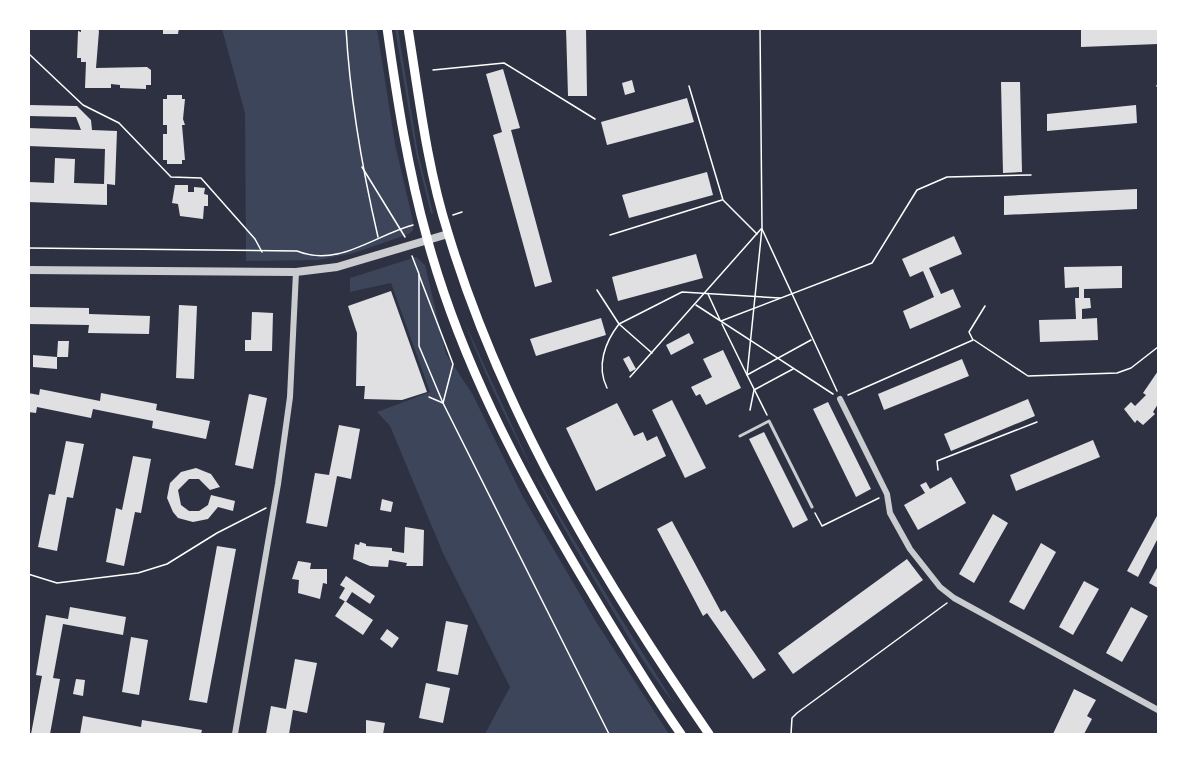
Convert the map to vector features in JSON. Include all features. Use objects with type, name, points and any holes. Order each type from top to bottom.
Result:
[{"type":"main road","points":[[387,28],[407,153],[427,240],[464,345],[507,445],[539,506],[629,656],[681,735]]},
{"type":"main road","points":[[408,28],[420,111],[448,234],[505,388],[558,493],[647,644],[709,735]]},
{"type":"street","points":[[28,270],[296,272],[337,267],[448,234]]},
{"type":"street","points":[[235,735],[275,504],[291,386],[296,272]]},
{"type":"street","points":[[840,399],[887,494],[890,513],[910,549],[940,586],[954,598],[1158,710]]},
{"type":"lane","points":[[740,436],[770,421],[812,507]]},
{"type":"path","points":[[346,28],[349,75],[362,167],[379,238]]},
{"type":"path","points":[[747,375],[762,228],[760,28]]},
{"type":"path","points":[[28,53],[82,105],[119,123],[171,177],[201,178],[255,239],[262,252]]},
{"type":"path","points":[[433,70],[504,63],[595,119]]},
{"type":"path","points":[[689,86],[723,200],[757,234]]},
{"type":"path","points":[[28,248],[297,251],[312,257],[348,251],[402,228],[362,167]]},
{"type":"path","points":[[721,321],[872,263],[917,190],[947,177],[1031,175]]},
{"type":"path","points":[[610,235],[723,200]]},
{"type":"path","points":[[630,377],[653,354],[762,228]]},
{"type":"path","points":[[762,228],[840,399]]},
{"type":"path","points":[[413,258],[453,364],[443,403]]},
{"type":"path","points":[[419,274],[419,346],[443,403],[609,735]]},
{"type":"path","points":[[597,290],[619,324],[653,354]]},
{"type":"path","points":[[707,291],[770,421]]},
{"type":"path","points":[[607,388],[602,374],[606,342],[619,324],[682,292],[781,298]]},
{"type":"path","points":[[695,304],[840,399]]},
{"type":"path","points":[[985,306],[969,332],[973,340],[1028,376],[1117,372],[1131,368],[1158,347]]},
{"type":"path","points":[[747,375],[813,339]]},
{"type":"path","points":[[840,399],[973,340]]},
{"type":"path","points":[[754,390],[794,369]]},
{"type":"path","points":[[750,410],[754,390]]},
{"type":"path","points":[[429,397],[443,403]]},
{"type":"path","points":[[938,470],[937,461],[1037,422]]},
{"type":"path","points":[[812,507],[822,526],[887,494]]},
{"type":"path","points":[[28,574],[57,584],[138,573],[166,564],[217,532],[275,504]]},
{"type":"path","points":[[791,735],[792,718],[797,713],[954,598]]},
{"type":"shaded area","points":[[222,29],[377,29],[395,144],[413,221],[413,230],[409,234],[354,253],[318,260],[246,261],[245,113]]},
{"type":"shaded area","points":[[395,29],[398,29],[418,153],[433,213],[431,214],[416,153]]},
{"type":"shaded area","points":[[416,257],[425,265],[446,354],[473,395],[523,497],[598,625],[669,734],[485,734],[510,687],[443,553],[390,426],[377,412],[430,392],[391,283],[350,292],[350,278]]},
{"type":"shaded area","points":[[463,319],[532,469],[478,355]]},
{"type":"shaded area","points":[[535,475],[676,706],[635,648]]},
{"type":"building","points":[[81,28],[97,28],[99,31],[96,68],[147,67],[151,70],[151,85],[146,85],[146,89],[120,88],[120,85],[111,84],[111,88],[85,88],[86,62],[81,62],[81,58],[77,58],[78,31],[81,32]]},
{"type":"building","points":[[163,28],[179,28],[178,34],[163,34]]},
{"type":"building","points":[[566,28],[586,28],[587,96],[568,96]]},
{"type":"building","points":[[1081,28],[1158,28],[1158,44],[1081,47]]},
{"type":"building","points":[[503,69],[520,128],[511,130],[552,282],[535,287],[493,135],[502,132],[486,74]]},
{"type":"building","points":[[632,80],[635,92],[625,95],[622,83]]},
{"type":"building","points":[[1001,82],[1020,82],[1022,172],[1003,173]]},
{"type":"building","points":[[167,95],[182,95],[182,99],[185,99],[183,119],[185,125],[182,125],[185,160],[182,160],[182,164],[167,164],[167,160],[163,160],[163,134],[167,134],[167,125],[163,125],[163,99],[167,99]]},
{"type":"building","points":[[687,98],[694,122],[607,145],[601,122]]},
{"type":"building","points":[[28,105],[77,106],[91,120],[92,130],[117,131],[115,185],[107,184],[107,205],[28,202],[28,182],[54,183],[55,158],[75,159],[74,183],[104,184],[105,149],[28,146],[28,128],[81,130],[76,117],[28,116]]},
{"type":"building","points":[[1136,105],[1137,123],[1047,131],[1047,114]]},
{"type":"building","points":[[707,172],[713,195],[629,218],[622,195]]},
{"type":"building","points":[[175,185],[188,185],[188,192],[194,192],[194,187],[205,188],[204,194],[208,195],[208,206],[204,206],[203,219],[180,216],[178,204],[172,203]]},
{"type":"building","points":[[1137,189],[1137,209],[1004,215],[1004,196]]},
{"type":"building","points":[[954,236],[962,254],[929,268],[941,294],[953,289],[961,307],[910,329],[903,311],[934,297],[923,271],[910,277],[902,259]]},
{"type":"building","points":[[696,254],[703,278],[618,301],[612,277]]},
{"type":"building","points":[[1122,266],[1122,288],[1084,289],[1084,298],[1090,298],[1091,308],[1082,309],[1082,319],[1097,318],[1098,340],[1040,342],[1039,320],[1076,319],[1075,298],[1079,298],[1079,287],[1065,288],[1064,267]]},
{"type":"building","points":[[391,291],[427,392],[402,400],[364,399],[365,386],[356,386],[357,333],[348,306]]},
{"type":"building","points":[[179,305],[197,306],[194,379],[176,378]]},
{"type":"building","points":[[29,307],[89,308],[89,314],[150,316],[149,334],[88,333],[89,325],[28,324]]},
{"type":"building","points":[[252,312],[273,313],[272,351],[245,351],[245,340],[251,340]]},
{"type":"building","points":[[601,318],[606,335],[536,356],[530,339]]},
{"type":"building","points":[[689,333],[694,343],[671,355],[666,345]]},
{"type":"building","points":[[58,341],[69,341],[68,357],[57,357]]},
{"type":"building","points":[[723,350],[741,388],[706,405],[700,394],[696,396],[691,387],[712,377],[703,359]]},
{"type":"building","points":[[33,355],[57,357],[57,369],[33,367]]},
{"type":"building","points":[[629,356],[636,369],[630,372],[623,359]]},
{"type":"building","points":[[962,359],[969,376],[884,410],[878,394]]},
{"type":"building","points":[[1158,371],[1158,404],[1153,412],[1155,414],[1143,425],[1137,420],[1135,423],[1124,409],[1131,402],[1135,406],[1146,395],[1143,393]]},
{"type":"building","points":[[40,389],[100,401],[101,393],[157,404],[156,410],[210,421],[206,439],[152,428],[153,421],[93,409],[91,418],[37,407],[36,413],[28,412],[28,393],[39,395]]},
{"type":"building","points":[[249,394],[267,398],[253,469],[235,465]]},
{"type":"building","points":[[1028,399],[1035,416],[951,451],[944,434]]},
{"type":"building","points":[[672,400],[706,468],[685,478],[652,410]]},
{"type":"building","points":[[828,402],[871,489],[856,497],[813,409]]},
{"type":"building","points":[[617,403],[634,436],[643,432],[647,441],[657,436],[666,456],[596,491],[566,428]]},
{"type":"building","points":[[339,425],[360,429],[351,479],[337,476],[327,527],[306,523],[315,473],[329,475]]},
{"type":"building","points":[[764,432],[808,520],[793,528],[749,439]]},
{"type":"building","points":[[1093,440],[1100,457],[1016,491],[1010,475]]},
{"type":"building","points":[[66,441],[84,444],[73,498],[67,497],[57,551],[38,547],[49,494],[55,495]]},
{"type":"building","points":[[133,456],[151,459],[141,513],[135,512],[124,566],[106,562],[116,508],[122,510]]},
{"type":"building","points":[[196,468],[211,474],[220,487],[210,490],[199,479],[189,479],[178,490],[181,505],[189,511],[199,511],[208,505],[211,495],[235,501],[233,511],[218,507],[208,519],[193,522],[178,518],[167,498],[170,483],[181,472]]},
{"type":"building","points":[[951,477],[966,503],[918,530],[904,505],[925,493],[920,485],[926,482],[930,489]]},
{"type":"building","points":[[382,499],[393,502],[391,512],[380,510]]},
{"type":"building","points":[[993,514],[1008,523],[974,583],[959,574]]},
{"type":"building","points":[[1158,514],[1158,538],[1138,577],[1127,571]]},
{"type":"building","points":[[672,521],[721,612],[725,610],[766,670],[753,679],[707,613],[703,616],[657,529]]},
{"type":"building","points":[[405,527],[424,530],[423,566],[406,566],[407,563],[389,560],[388,567],[370,566],[353,559],[355,544],[359,545],[360,542],[366,546],[392,548],[392,551],[404,553]]},
{"type":"building","points":[[1041,543],[1056,552],[1024,610],[1009,602]]},
{"type":"building","points":[[217,546],[236,549],[207,703],[189,700]]},
{"type":"building","points":[[907,559],[923,580],[793,674],[778,653]]},
{"type":"building","points":[[298,561],[311,563],[310,569],[327,569],[327,584],[323,583],[320,599],[298,593],[299,580],[292,579]]},
{"type":"building","points":[[1158,566],[1158,588],[1149,583]]},
{"type":"building","points":[[346,576],[375,596],[370,604],[352,592],[346,602],[339,598],[345,588],[340,585]]},
{"type":"building","points":[[1084,581],[1099,589],[1073,635],[1059,627]]},
{"type":"building","points":[[345,601],[373,620],[363,635],[335,616]]},
{"type":"building","points":[[70,607],[126,617],[123,635],[63,624],[53,678],[60,679],[50,734],[31,734],[42,676],[36,675],[46,615],[68,619]]},
{"type":"building","points":[[1131,607],[1148,616],[1122,662],[1106,653]]},
{"type":"building","points":[[446,621],[468,625],[458,675],[437,671]]},
{"type":"building","points":[[387,629],[399,638],[392,648],[380,639]]},
{"type":"building","points":[[131,637],[148,640],[139,695],[122,692]]},
{"type":"building","points":[[295,659],[317,663],[307,713],[293,710],[289,734],[266,734],[271,706],[286,709]]},
{"type":"building","points":[[76,679],[85,680],[83,696],[73,694]]},
{"type":"building","points":[[426,683],[450,688],[443,723],[419,718]]},
{"type":"building","points":[[1074,689],[1096,700],[1087,716],[1092,719],[1084,734],[1053,734]]},
{"type":"building","points":[[83,716],[141,727],[142,720],[202,730],[201,734],[80,734]]},
{"type":"building","points":[[366,720],[385,723],[383,734],[366,734]]}]
